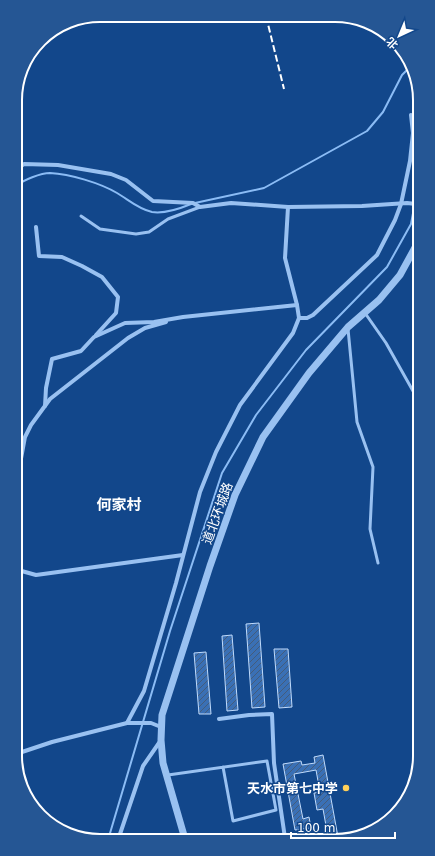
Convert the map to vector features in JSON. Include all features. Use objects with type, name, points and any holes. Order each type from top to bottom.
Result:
[{"type":"street","points":[[299,318],[307,318],[313,315],[377,255],[395,220],[401,204],[410,161],[413,133],[411,115]]},
{"type":"street","points":[[22,166],[24,164],[58,165],[111,174],[126,180],[153,201],[193,204],[200,207],[231,202],[288,207],[413,204]]},
{"type":"street","points":[[127,723],[144,691],[200,492],[216,452],[240,404],[294,333],[299,318],[285,258],[288,207]]},
{"type":"street","points":[[36,227],[39,256],[62,257],[82,266],[102,277],[118,297],[116,313],[81,350],[52,359],[46,388],[45,406]]},
{"type":"street","name":"道北环城路","points":[[184,834],[163,763],[161,740],[162,715],[234,495],[263,437],[309,373],[348,327],[379,300],[400,275],[413,251]]},
{"type":"street","points":[[94,337],[125,323],[154,322],[183,317],[297,305]]},
{"type":"street","points":[[22,450],[24,437],[50,399],[128,338],[145,328],[183,317]]},
{"type":"street","points":[[22,571],[36,575],[183,555]]},
{"type":"street","points":[[219,719],[272,714],[274,764],[284,834]]},
{"type":"street","points":[[22,752],[52,742],[127,723],[151,723],[162,728]]},
{"type":"street","points":[[120,834],[143,766],[161,740]]},
{"type":"lane","points":[[81,216],[100,228],[136,234],[150,232],[168,219],[200,207]]},
{"type":"lane","points":[[365,312],[386,343],[413,391]]},
{"type":"lane","points":[[348,327],[357,422],[373,467],[370,529],[378,563]]},
{"type":"lane","points":[[166,775],[267,761],[276,810],[233,821],[224,767]]},
{"type":"building","points":[[259,623],[265,707],[252,708],[246,624]]},
{"type":"building","points":[[232,635],[238,710],[227,711],[222,636]]},
{"type":"building","points":[[274,649],[288,649],[292,707],[279,708]]},
{"type":"building","points":[[206,652],[211,714],[199,714],[194,653]]},
{"type":"building","points":[[323,755],[337,834],[327,834],[323,809],[317,810],[314,793],[320,792],[316,770],[294,774],[303,819],[309,817],[311,828],[295,830],[283,764],[301,761],[302,765],[315,763],[314,757]]},
{"type":"waterway","points":[[195,203],[264,188],[367,131],[383,112],[402,75],[407,70]]},
{"type":"waterway","points":[[22,182],[46,173],[76,177],[102,186],[117,193],[138,207],[152,212],[167,212],[191,204]]},
{"type":"waterway","points":[[110,834],[170,631],[222,473],[256,415],[306,350],[387,267],[411,224],[413,213]]},
{"type":"railway","points":[[267,22],[284,89]]},
{"type":"place","name":"天水市第七中学","points":[[346,788]]},
{"type":"district","name":"何家村","points":[[119,505]]}]
